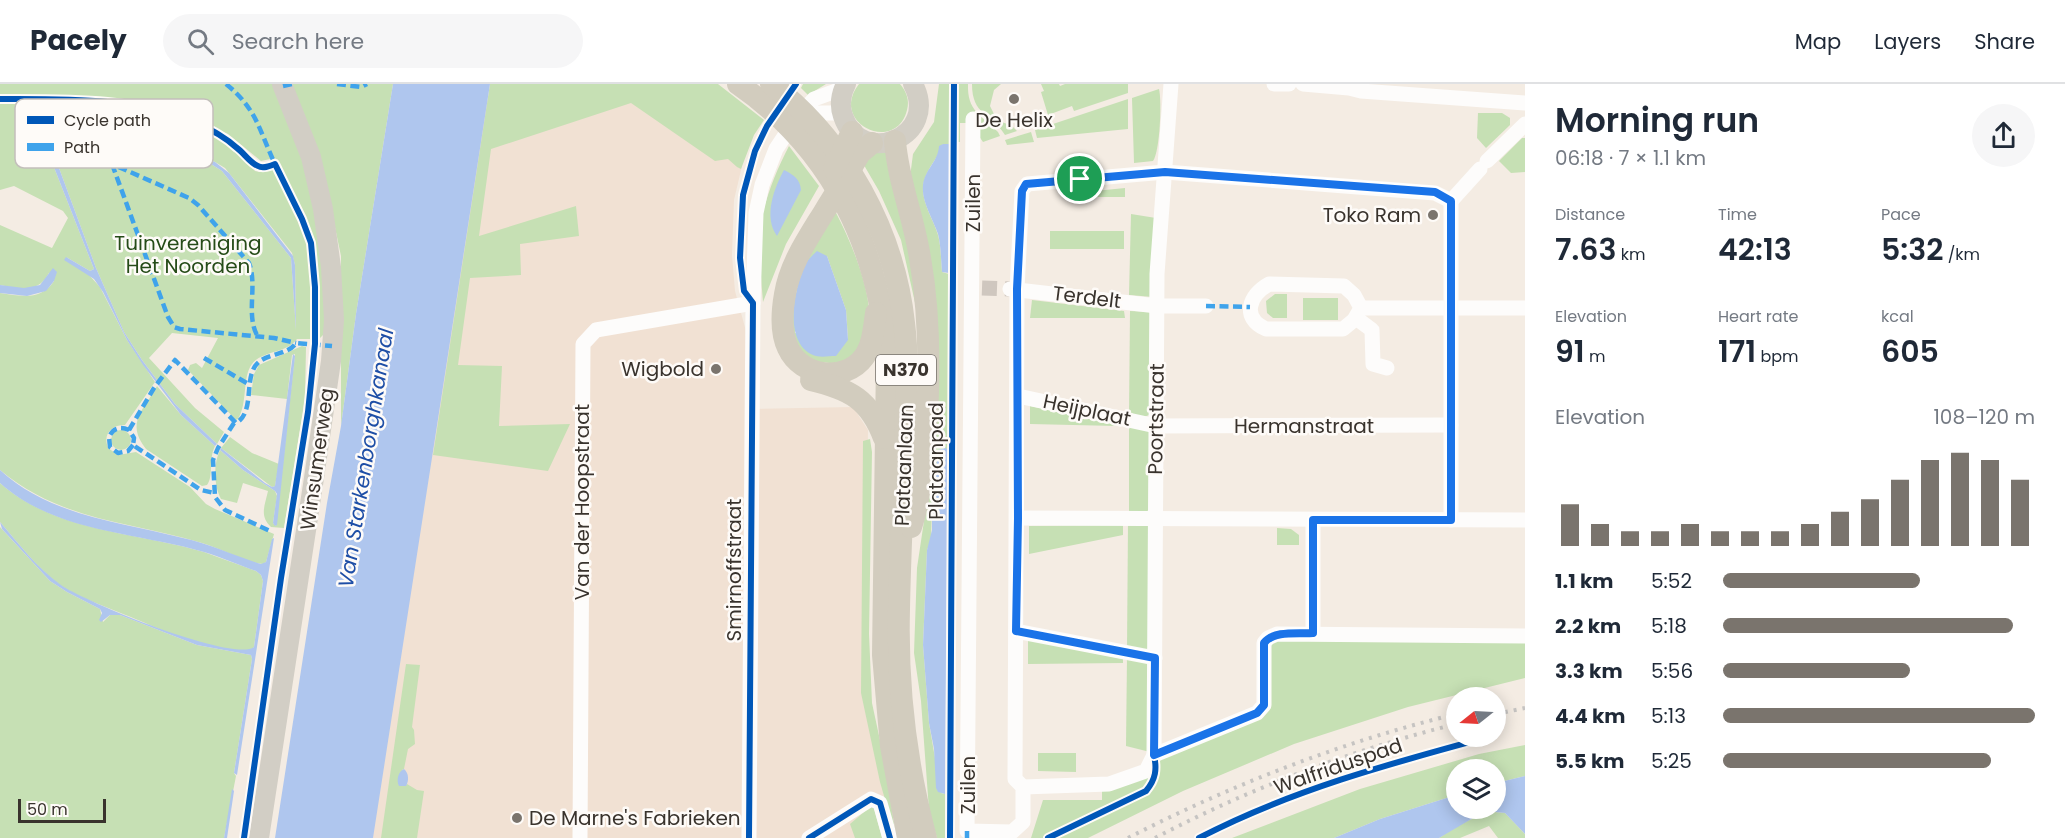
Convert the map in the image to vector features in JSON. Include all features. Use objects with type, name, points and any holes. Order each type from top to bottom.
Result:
[{"type":"highway","name":"N370","points":[[738,84],[773,94]]},
{"type":"highway","name":"Plataanlaan","points":[[773,94],[809,120],[831,145],[859,187],[880,230],[892,263],[904,322],[907,394],[900,560],[899,642],[902,698],[908,746],[926,838]]},
{"type":"highway","name":"Plataanlaan","points":[[773,94],[784,122],[813,154],[848,208],[867,252],[879,291],[887,360],[882,631],[892,756],[908,838]]},
{"type":"highway","name":"N370","points":[[855,129],[860,153],[792,268],[785,293],[783,318],[784,337],[791,355],[804,367],[821,373],[840,373],[857,365],[866,355],[873,335],[879,291]]},
{"type":"highway","name":"N370","points":[[855,129],[779,275],[773,302],[774,334],[783,359],[795,373],[805,379],[834,386],[850,393],[867,406],[878,423],[886,446]]},
{"type":"highway","name":"N370","points":[[895,141],[901,179],[920,257],[926,312],[929,378],[923,464],[916,511],[900,560]]},
{"type":"main road","name":"Winsumerweg","points":[[259,838],[331,361],[334,320],[332,267],[323,209],[310,157],[282,84]]},
{"type":"main road","points":[[845,86],[841,102],[855,129],[884,144],[895,141],[907,133],[915,121],[919,107],[917,87]]},
{"type":"street","name":"Poortstraat","points":[[1154,755],[1157,306],[1159,241],[1171,84]]},
{"type":"street","points":[[1274,84],[1289,84]]},
{"type":"street","points":[[1303,84],[1361,91],[1525,103]]},
{"type":"street","name":"Smirnoffstraat","points":[[750,838],[753,303],[756,213],[762,185],[777,149],[796,119],[814,99],[845,86]]},
{"type":"street","points":[[796,119],[816,112],[855,129]]},
{"type":"street","name":"Zuilen","points":[[973,119],[977,288],[968,831],[1012,832],[1023,822],[1023,787],[1015,779],[1018,396],[1013,289],[1022,191],[1026,184],[1165,172]]},
{"type":"street","points":[[1451,520],[1451,201],[1525,124]]},
{"type":"street","points":[[1165,172],[1435,192],[1451,201]]},
{"type":"street","points":[[1387,368],[1373,364],[1372,330],[1359,313],[1354,295],[1344,286],[1269,284],[1258,290],[1252,298],[1250,307],[1252,316],[1258,325],[1266,329],[1343,329],[1359,313],[1451,308],[1525,308]]},
{"type":"street","name":"Terdelt","points":[[1013,289],[1157,306],[1206,306]]},
{"type":"street","name":"Van der Hoopstraat","points":[[580,838],[583,344],[596,330],[753,303]]},
{"type":"street","name":"Heijplaat","points":[[1018,396],[1156,426]]},
{"type":"street","name":"Hermanstraat","points":[[1156,426],[1451,425]]},
{"type":"street","points":[[1018,518],[1525,520]]},
{"type":"street","points":[[1313,520],[1313,633]]},
{"type":"street","points":[[1016,631],[1155,658]]},
{"type":"street","points":[[1023,787],[1117,783],[1146,771],[1154,755],[1257,713],[1264,705],[1264,632],[1277,634],[1525,636]]},
{"type":"street","points":[[809,838],[871,799],[880,803],[890,838]]},
{"type":"shaded area","points":[[584,90],[629,95],[742,166],[734,200],[732,255],[735,291],[746,331],[747,409],[853,407],[868,430],[864,689],[886,793],[871,813],[879,838],[367,838],[482,101]]},
{"type":"green space","points":[[0,84],[275,84],[305,160],[326,280],[324,334],[317,341],[316,252],[310,227],[299,203],[275,158],[261,161],[228,134],[213,127],[213,99],[70,99],[0,96]]},
{"type":"green space","points":[[288,84],[393,84],[356,314],[341,426],[341,256],[324,175]]},
{"type":"green space","points":[[490,84],[718,84],[764,120],[754,135],[741,169],[728,159],[715,161],[631,103],[491,149],[479,236],[576,206],[579,236],[520,244],[521,275],[470,278],[458,365],[502,366],[499,426],[570,424],[548,471],[433,455]]},
{"type":"green space","points":[[803,84],[826,84],[808,95],[801,88]]},
{"type":"green space","points":[[859,84],[900,84],[908,99],[907,110],[901,123],[890,130],[879,132],[867,128],[858,121],[852,111],[852,98]]},
{"type":"green space","points":[[939,84],[950,84],[949,144],[943,144],[930,167],[924,181],[923,195],[939,239],[942,272],[949,274],[948,449],[941,449],[932,506],[931,540],[927,550],[923,645],[929,723],[941,793],[945,794],[945,838],[937,838],[929,810],[921,701],[914,653],[917,568],[928,494],[910,177],[913,154],[934,122]]},
{"type":"green space","points":[[958,84],[968,84],[970,100],[976,112],[1000,136],[983,142],[970,123],[960,123],[960,142],[958,142]]},
{"type":"green space","points":[[972,84],[1001,84],[994,90],[990,106],[997,120],[1012,126],[1017,131],[1005,135],[983,113],[975,102]]},
{"type":"green space","points":[[1041,84],[1059,84],[1060,86],[1065,84],[1128,84],[1128,93],[1074,111],[1072,106],[1048,115]]},
{"type":"green space","points":[[1159,89],[1160,126],[1155,156],[1153,161],[1134,163],[1132,98]]},
{"type":"green space","points":[[1128,99],[1128,129],[1037,138],[1035,130]]},
{"type":"green space","points":[[0,102],[15,103],[15,168],[54,168],[94,269],[90,271],[66,257],[100,287],[127,340],[155,382],[125,425],[115,427],[109,432],[106,439],[108,448],[118,455],[136,452],[190,487],[206,504],[274,534],[266,562],[263,564],[249,561],[202,543],[72,510],[24,487],[0,470],[0,293],[30,296],[43,292],[54,281],[49,273],[45,280],[34,287],[0,285],[0,225],[52,248],[68,218],[63,211],[14,186],[0,190]]},
{"type":"green space","points":[[1478,113],[1502,113],[1510,118],[1510,125],[1486,148],[1477,138]]},
{"type":"green space","points":[[1031,132],[1034,142],[1007,145],[1005,140]]},
{"type":"green space","name":"Tuinvereniging Het Noorden","points":[[213,136],[230,147],[255,171],[271,169],[277,172],[303,227],[309,246],[313,281],[312,339],[297,339],[287,347],[262,356],[252,364],[247,376],[241,413],[236,420],[188,370],[190,365],[196,363],[202,368],[218,338],[172,333],[149,358],[195,408],[224,432],[217,444],[175,404],[124,332],[96,268],[59,168],[213,168],[213,165],[222,171],[291,258],[296,330],[295,265],[292,253],[225,168],[213,161]]},
{"type":"green space","points":[[1522,138],[1525,138],[1525,172],[1511,173],[1499,161]]},
{"type":"green space","points":[[789,146],[819,186],[786,244],[763,302],[760,257],[761,222],[771,187]]},
{"type":"green space","points":[[886,148],[905,221],[922,334],[901,240],[879,191],[861,160]]},
{"type":"green space","points":[[1125,188],[1125,197],[1096,197],[1095,191]]},
{"type":"green space","points":[[1093,191],[1092,197],[1063,197],[1063,194]]},
{"type":"green space","points":[[833,207],[855,254],[869,307],[867,339],[848,365],[802,360],[787,325],[792,285]],"holes":[[[827,256],[846,310],[848,339],[795,333],[796,289]]]},
{"type":"green space","points":[[1131,214],[1156,218],[1153,297],[1129,295]]},
{"type":"green space","points":[[1050,231],[1124,231],[1124,249],[1050,249]]},
{"type":"green space","points":[[1275,294],[1287,294],[1287,318],[1273,318],[1267,313],[1266,301]]},
{"type":"green space","points":[[1303,298],[1338,298],[1338,320],[1303,320]]},
{"type":"green space","points":[[1032,300],[1124,311],[1125,318],[1030,318]]},
{"type":"green space","points":[[1130,311],[1152,312],[1152,414],[1141,418],[1129,415]]},
{"type":"green space","points":[[302,346],[306,347],[305,398],[284,528],[271,527],[264,514],[268,491],[243,483],[237,503],[221,499],[216,481],[216,462],[220,450],[243,470],[275,491],[277,496],[273,523],[276,526],[295,354],[292,355],[287,399],[251,395],[254,374],[259,365]]},
{"type":"green space","points":[[157,386],[181,415],[215,446],[207,485],[202,486],[146,449],[140,440],[137,431],[139,416]]},
{"type":"green space","points":[[1030,406],[1111,423],[1116,426],[1030,424]]},
{"type":"green space","points":[[1129,426],[1152,430],[1151,509],[1141,514],[1129,514]]},
{"type":"green space","points":[[121,430],[128,433],[131,440],[128,447],[121,450],[114,447],[111,440],[114,433]]},
{"type":"green space","points":[[230,437],[252,453],[279,464],[275,486],[272,487],[221,448]]},
{"type":"green space","points":[[870,439],[872,452],[869,634],[872,703],[887,773],[896,838],[880,782],[861,693],[863,441]]},
{"type":"green space","points":[[0,483],[22,499],[46,512],[71,521],[204,552],[256,571],[261,575],[263,581],[254,647],[250,651],[234,651],[201,644],[91,601],[60,585],[36,563],[0,522]]},
{"type":"green space","points":[[1128,523],[1145,523],[1151,529],[1151,646],[1143,652],[1127,649]]},
{"type":"green space","points":[[1123,525],[1123,535],[1029,554],[1029,526]]},
{"type":"green space","points":[[0,527],[50,581],[100,609],[103,622],[110,615],[120,615],[197,645],[251,655],[234,773],[236,776],[224,838],[0,838]]},
{"type":"green space","points":[[1277,528],[1291,529],[1299,535],[1299,545],[1277,545]]},
{"type":"green space","points":[[1028,640],[1123,659],[1123,663],[1028,664]]},
{"type":"green space","points":[[1272,640],[1525,641],[1525,678],[1489,687],[1446,687],[1446,698],[1408,707],[1294,744],[1183,791],[1088,838],[1031,838],[1043,800],[1102,800],[1102,791],[1157,764],[1164,756],[1263,717],[1269,648]]},
{"type":"green space","points":[[1127,657],[1151,663],[1150,752],[1126,746]]},
{"type":"green space","points":[[406,664],[420,665],[412,727],[415,744],[408,749],[402,770],[405,786],[407,784],[424,791],[417,838],[381,838]]},
{"type":"green space","points":[[1525,745],[1525,776],[1506,781],[1506,759],[1462,759]]},
{"type":"green space","points":[[1038,753],[1076,753],[1076,772],[1038,771]]},
{"type":"green space","points":[[1446,764],[1446,798],[1380,819],[1334,838],[1232,838],[1360,789]]},
{"type":"green space","points":[[871,806],[874,808],[882,838],[855,838],[850,824]]},
{"type":"green space","points":[[1506,814],[1525,834],[1525,838],[1498,838],[1489,826],[1460,838],[1439,838],[1473,819],[1506,819]]},
{"type":"water","name":"Van Starkenborghkanaal","points":[[393,84],[490,84],[373,838],[275,838],[341,426],[356,314]]},
{"type":"water","points":[[949,144],[949,273],[942,272],[938,234],[923,191],[926,174],[936,157],[939,146]]},
{"type":"water","points":[[213,161],[229,173],[293,256],[296,330],[291,258],[222,171],[213,165]]},
{"type":"water","points":[[54,168],[59,168],[96,268],[124,332],[175,404],[217,444],[215,446],[181,415],[143,365],[127,340],[94,279],[64,260],[66,257],[90,271],[94,269]]},
{"type":"water","points":[[784,170],[796,178],[801,190],[777,236],[770,212],[777,185]]},
{"type":"water","points":[[817,251],[827,256],[846,310],[848,340],[836,356],[813,355],[804,348],[794,327],[797,287],[806,263]]},
{"type":"water","points":[[53,268],[57,272],[54,281],[46,291],[27,296],[0,293],[0,285],[24,288],[40,285]]},
{"type":"water","points":[[293,354],[295,356],[277,525],[275,526],[273,523],[277,494],[275,491],[243,470],[220,450],[221,448],[265,483],[272,487],[275,486]]},
{"type":"water","points":[[948,449],[945,794],[938,792],[936,788],[923,645],[927,550],[932,530],[938,450]]},
{"type":"water","points":[[0,470],[41,498],[63,508],[193,541],[261,564],[266,562],[274,538],[237,775],[234,773],[251,655],[197,645],[120,615],[110,615],[101,622],[99,620],[102,613],[100,609],[50,581],[2,529],[0,522],[44,571],[75,593],[158,628],[219,646],[241,650],[254,647],[263,581],[261,575],[256,571],[204,552],[98,529],[46,512],[22,500],[0,483]]},
{"type":"water","points":[[404,769],[408,775],[408,782],[406,786],[399,786],[398,776]]},
{"type":"water","points":[[1525,776],[1525,834],[1506,814],[1506,781]]},
{"type":"water","points":[[232,789],[234,791],[227,838],[224,838]]},
{"type":"water","points":[[1446,798],[1446,819],[1471,819],[1439,838],[1334,838],[1380,819]]},
{"type":"tunnel","points":[[982,288],[1010,289]]},
{"type":"railway","points":[[1506,712],[1525,708]]},
{"type":"railway","points":[[1128,838],[1248,782],[1289,766],[1371,738],[1446,717]]},
{"type":"railway","points":[[1155,838],[1227,803],[1302,772],[1378,746],[1446,727]]},
{"type":"marked path","points":[[226,84],[251,111],[275,164]]},
{"type":"marked path","points":[[283,86],[292,84]]},
{"type":"marked path","points":[[337,84],[361,87],[367,84]]},
{"type":"marked path","points":[[113,168],[168,317],[174,327],[274,338],[296,343]]},
{"type":"marked path","points":[[121,168],[189,198],[198,205],[249,263],[252,281],[252,319],[258,337]]},
{"type":"marked path","points":[[1206,306],[1250,307]]},
{"type":"marked path","points":[[129,430],[154,388],[175,360],[236,423],[245,413],[251,376],[256,364],[267,357],[286,351],[296,343],[332,346]]},
{"type":"marked path","points":[[204,358],[250,385]]},
{"type":"marked path","points":[[234,423],[213,460],[215,497],[225,510],[270,531]]},
{"type":"marked path","points":[[133,445],[128,451],[118,453],[110,447],[109,437],[117,429],[129,430],[134,438],[133,445],[201,490],[214,493]]},
{"type":"marked path","points":[[967,831],[967,838]]},
{"type":"cycle path","points":[[749,838],[753,303],[744,291],[740,258],[743,195],[755,151],[767,126],[796,84]]},
{"type":"cycle path","name":"Plataanpad","points":[[950,838],[954,84]]},
{"type":"cycle path","points":[[0,99],[15,99]]},
{"type":"cycle path","points":[[213,131],[240,150],[255,165],[264,167],[275,164],[311,243],[315,287],[315,344],[308,412],[281,578],[244,838]]},
{"type":"cycle path","name":"Walfriduspad","points":[[1199,838],[1306,792],[1380,767],[1452,747]]},
{"type":"cycle path","points":[[1048,838],[1146,791],[1155,774],[1154,755]]},
{"type":"cycle path","points":[[809,838],[871,799],[880,803],[890,838]]},
{"type":"place","name":"De Helix","points":[[1014,99]]},
{"type":"place","name":"Toko Ram","points":[[1433,215]]},
{"type":"place","name":"Wigbold","points":[[716,369]]},
{"type":"place","name":"De Marne's Fabrieken","points":[[517,818]]},
{"type":"route","points":[[1165,172],[1435,192],[1451,201],[1451,520],[1313,520],[1313,633],[1277,634],[1268,638],[1264,643],[1264,705],[1257,713],[1154,755],[1155,658],[1016,631],[1017,289],[1022,191],[1026,184],[1080,179],[1165,172]]}]
